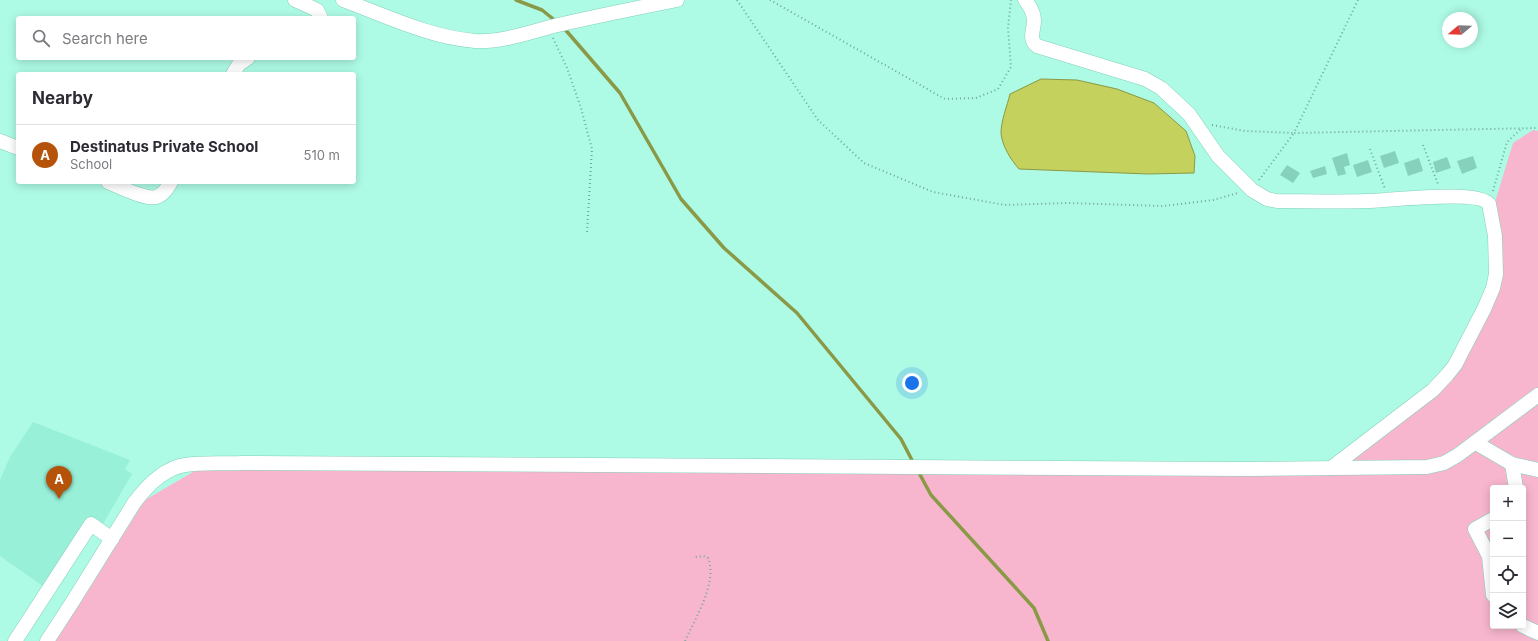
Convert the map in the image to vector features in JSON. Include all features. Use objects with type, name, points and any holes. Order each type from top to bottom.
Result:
[{"type":"street","points":[[295,0],[317,10],[320,16]]},
{"type":"street","points":[[343,0],[433,34],[475,41],[498,40],[677,0]]},
{"type":"street","points":[[1025,0],[1032,12],[1034,21],[1031,37],[1034,44],[1145,79],[1161,88],[1189,114],[1218,156],[1252,190],[1263,197],[1277,201],[1368,201],[1443,196],[1484,199],[1489,204],[1495,236],[1496,274],[1493,288],[1484,309],[1455,365],[1433,390],[1332,468]]},
{"type":"street","points":[[234,72],[239,64],[245,60]]},
{"type":"street","points":[[0,141],[16,147]]},
{"type":"street","points":[[113,184],[151,198],[160,195],[170,184]]},
{"type":"street","points":[[47,641],[134,503],[144,490],[164,474],[185,465],[241,463],[1246,469],[1404,468],[1436,466],[1450,460],[1476,443],[1538,395]]},
{"type":"street","points":[[1476,443],[1512,464],[1538,470]]},
{"type":"street","points":[[1512,464],[1516,485]]},
{"type":"street","points":[[1490,521],[1475,529],[1489,556],[1493,593]]},
{"type":"street","points":[[15,641],[91,524],[112,539]]},
{"type":"street","points":[[1526,627],[1538,633]]},
{"type":"path","points":[[737,0],[818,120],[864,164],[933,192],[1005,205],[1068,202],[1164,206],[1213,200],[1252,190],[1294,133],[1358,0]]},
{"type":"path","points":[[770,0],[945,99],[976,98],[998,89],[1011,67],[1008,28],[1011,0]]},
{"type":"path","points":[[557,26],[567,68],[581,108],[592,149],[587,232]]},
{"type":"path","points":[[1194,122],[1245,131],[1294,133],[1538,127]]},
{"type":"path","points":[[1489,204],[1507,142],[1522,128]]},
{"type":"path","points":[[1424,145],[1443,196]]},
{"type":"path","points":[[1370,149],[1389,199]]},
{"type":"path","points":[[685,641],[703,604],[711,573],[708,558],[703,556],[695,557]]},
{"type":"shaded area","points":[[1041,79],[1077,80],[1117,89],[1154,103],[1186,131],[1195,156],[1194,173],[1148,174],[1019,169],[1010,157],[1003,143],[1001,128],[1003,119],[1010,94]]},
{"type":"shaded area","points":[[1533,130],[1538,131],[1538,641],[55,641],[145,500],[198,469],[1331,472],[1431,395],[1487,312],[1495,202],[1513,143]]},
{"type":"shaded area","points":[[33,422],[130,460],[125,469],[132,474],[103,524],[87,519],[44,587],[0,556],[0,480],[10,457]]},
{"type":"building","points":[[1395,151],[1399,163],[1384,168],[1380,156]]},
{"type":"building","points":[[1347,153],[1350,165],[1344,167],[1346,174],[1338,176],[1332,158]]},
{"type":"building","points":[[1473,156],[1477,168],[1462,174],[1457,161]]},
{"type":"building","points":[[1447,157],[1451,168],[1436,173],[1433,162]]},
{"type":"building","points":[[1419,158],[1423,171],[1408,176],[1404,163]]},
{"type":"building","points":[[1368,160],[1372,172],[1357,177],[1353,165]]},
{"type":"building","points":[[1287,165],[1300,173],[1293,183],[1280,175]]},
{"type":"building","points":[[1325,166],[1327,174],[1313,178],[1310,171]]},
{"type":"waterway","points":[[516,0],[542,10],[557,22]]},
{"type":"waterway","points":[[563,27],[620,93],[681,199],[724,248],[797,313],[901,439],[914,464]]},
{"type":"waterway","points":[[918,471],[931,495],[1034,608],[1048,641]]},
{"type":"place","name":"Destinatus Private School","points":[[59,499]]}]
